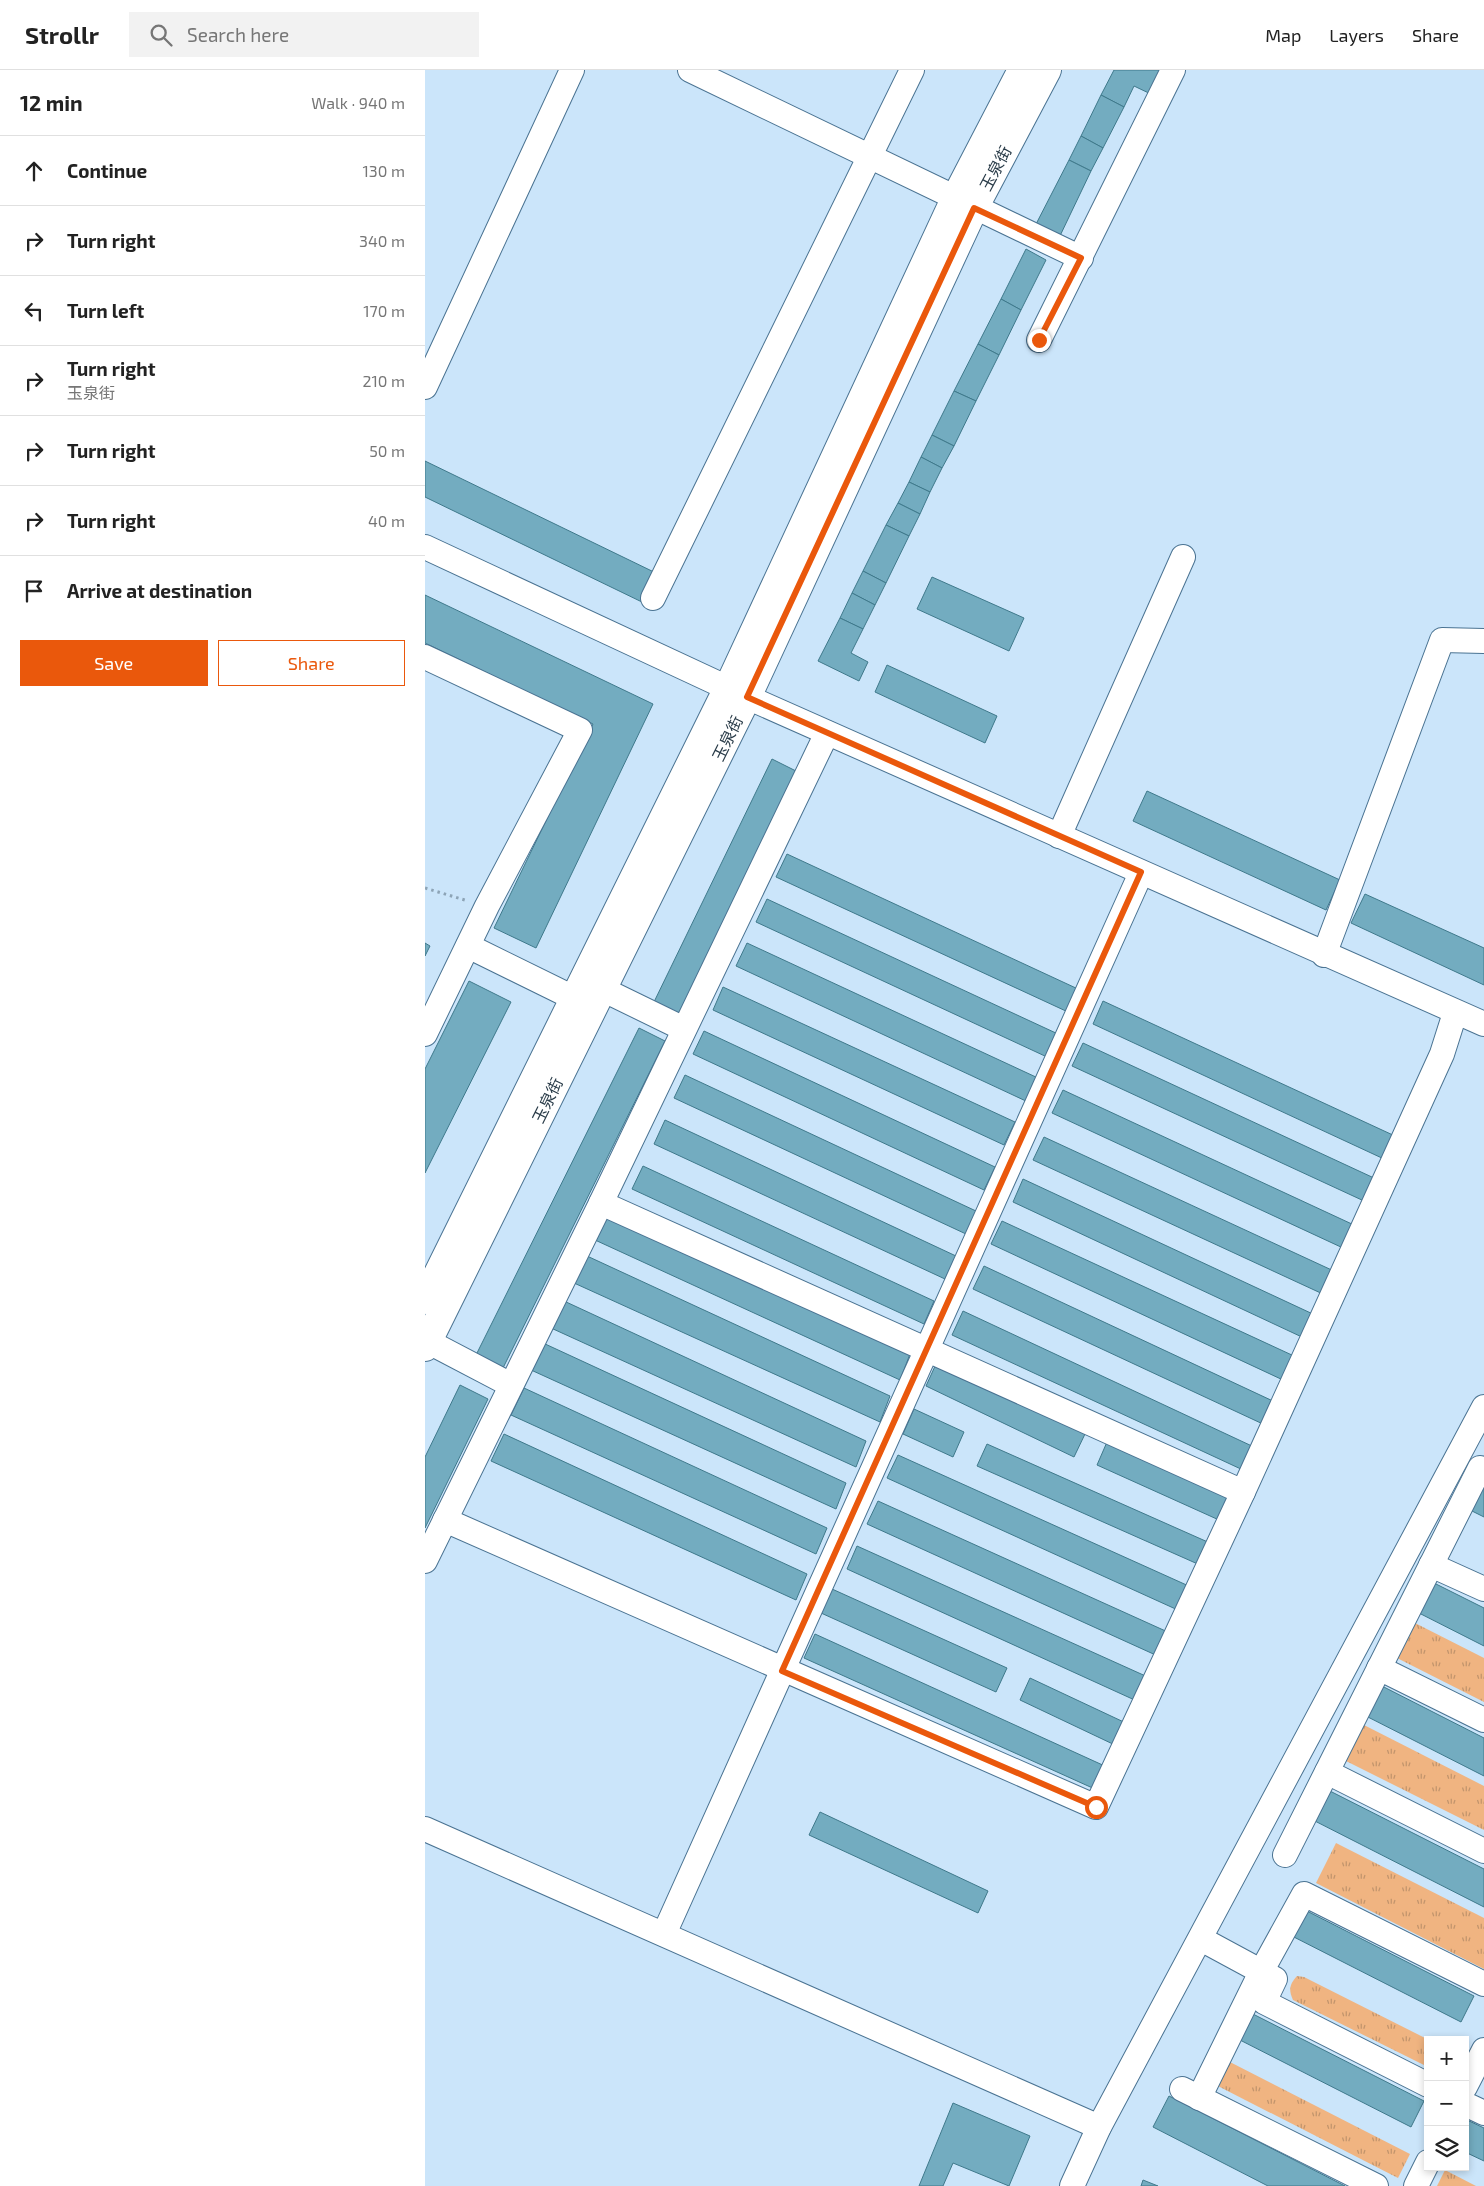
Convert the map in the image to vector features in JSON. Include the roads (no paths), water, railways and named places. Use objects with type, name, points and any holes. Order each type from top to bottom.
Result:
[{"type":"main road","name":"玉泉街","points":[[426,1343],[738,692],[965,204],[1022,70]]},
{"type":"main road","name":"玉泉街","points":[[965,204],[1047,70]]},
{"type":"main road","name":"玉泉街","points":[[425,1300],[590,998]]},
{"type":"street","points":[[425,386],[572,70]]},
{"type":"street","points":[[690,70],[965,204],[1081,258]]},
{"type":"street","points":[[653,598],[912,70]]},
{"type":"street","points":[[1039,340],[1173,70]]},
{"type":"street","points":[[425,547],[827,733],[1455,1013],[1484,1024]]},
{"type":"street","points":[[1059,836],[1183,557]]},
{"type":"street","points":[[1324,954],[1442,640],[1484,641]]},
{"type":"street","points":[[425,657],[580,730],[487,906],[425,1034]]},
{"type":"street","points":[[425,1561],[601,1203],[827,733]]},
{"type":"street","points":[[664,1934],[1141,872]]},
{"type":"street","points":[[468,946],[590,998],[684,1029]]},
{"type":"street","points":[[445,1520],[782,1671],[1096,1807],[1243,1492],[1442,1054],[1455,1013]]},
{"type":"street","points":[[601,1203],[926,1351],[1243,1492]]},
{"type":"street","points":[[426,1343],[511,1385]]},
{"type":"street","points":[[1071,2186],[1099,2127],[1484,1406]]},
{"type":"street","points":[[1285,1855],[1480,1468],[1484,1470]]},
{"type":"street","points":[[1431,1565],[1484,1589]]},
{"type":"street","points":[[1379,1668],[1484,1720]]},
{"type":"street","points":[[1327,1772],[1484,1851]]},
{"type":"street","points":[[425,1829],[1099,2127]]},
{"type":"street","points":[[1376,2186],[1191,2094],[1304,1894],[1484,1984]]},
{"type":"street","points":[[1201,1939],[1275,1979],[1264,2002],[1424,2083]]},
{"type":"street","points":[[1468,2081],[1484,2050]]},
{"type":"street","points":[[1469,2106],[1484,2113]]},
{"type":"street","points":[[1416,2186],[1424,2170]]}]
